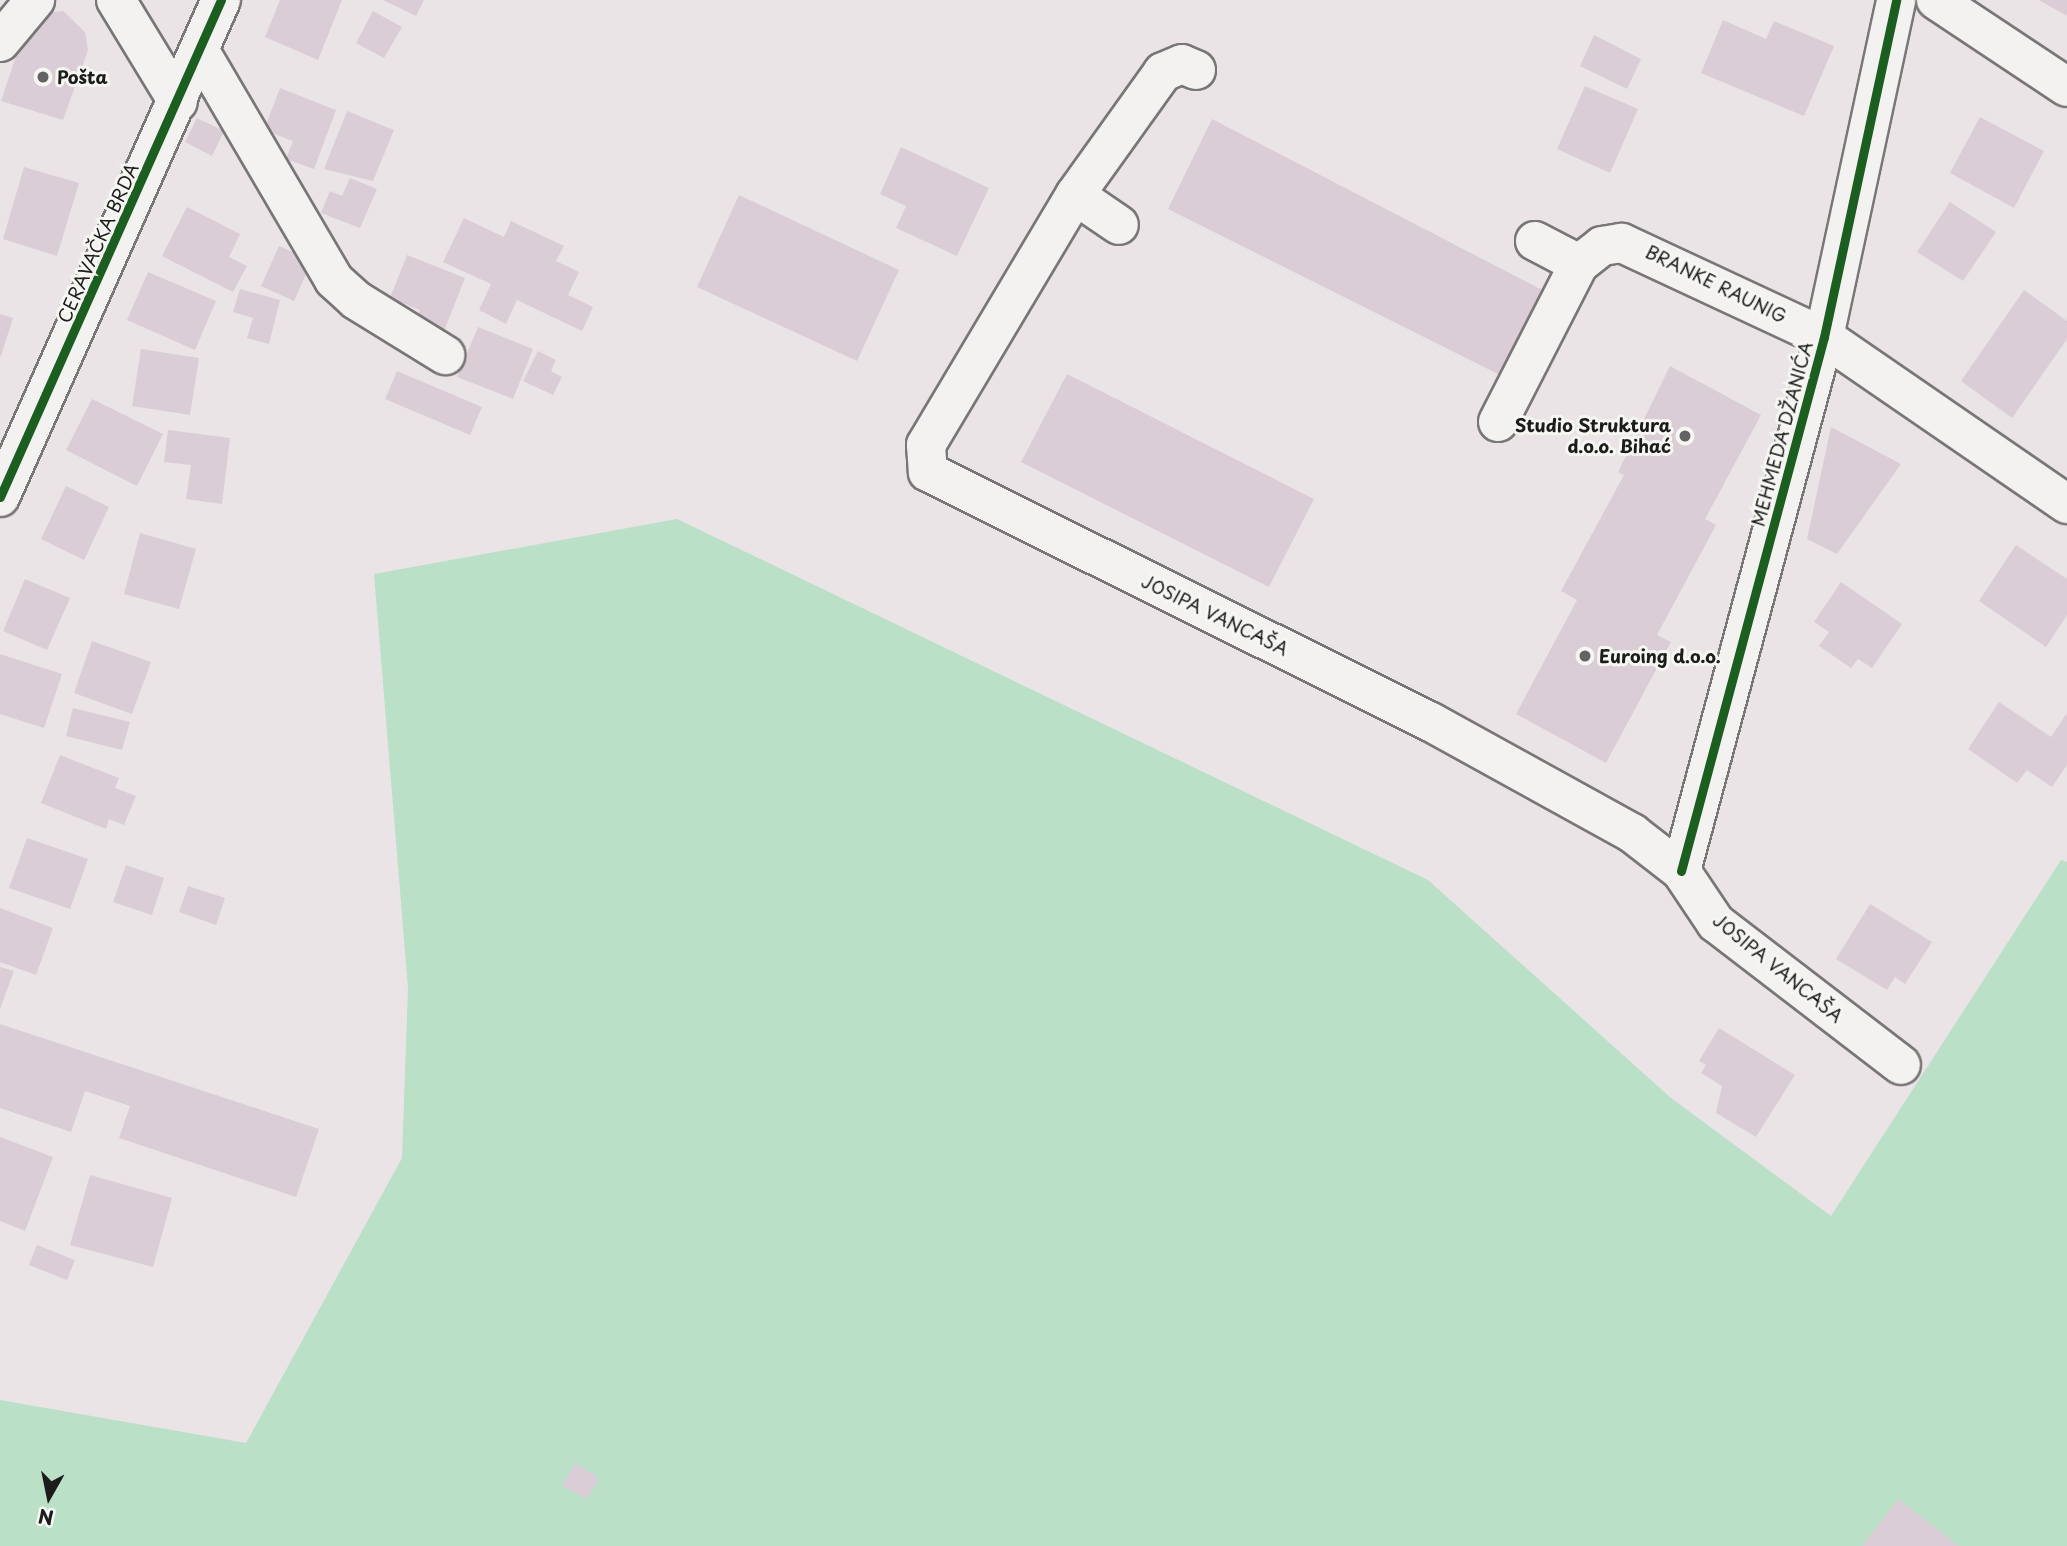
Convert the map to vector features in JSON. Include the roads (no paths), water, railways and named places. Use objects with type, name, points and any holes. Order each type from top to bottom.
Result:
[{"type":"street","points":[[0,43],[35,0]]},
{"type":"street","points":[[116,0],[178,102]]},
{"type":"street","name":"CERAVAČKA BRDA","points":[[0,497],[201,53],[221,0]]},
{"type":"street","name":"MEHMEDA DŽANIĆA","points":[[1681,871],[1824,337],[1896,0]]},
{"type":"street","points":[[1936,0],[2067,87]]},
{"type":"street","points":[[201,53],[334,280],[356,300],[446,355]]},
{"type":"street","name":"JOSIPA VANCAŠA","points":[[1196,70],[1182,64],[1163,72],[1075,195],[926,445],[928,472],[1431,722],[1632,833],[1681,871],[1716,923],[1901,1065]]},
{"type":"street","points":[[1075,195],[1119,225]]},
{"type":"street","points":[[1498,422],[1580,264],[1535,241]]},
{"type":"street","name":"BRANKE RAUNIG","points":[[1580,264],[1602,246],[1642,247],[1824,337],[2067,504]]},
{"type":"place","name":"Pošta","points":[[43,77]]},
{"type":"place","name":"Studio Struktura d.o.o. Bihać","points":[[1685,436]]},
{"type":"place","name":"Euroing d.o.o.","points":[[1585,656]]}]
